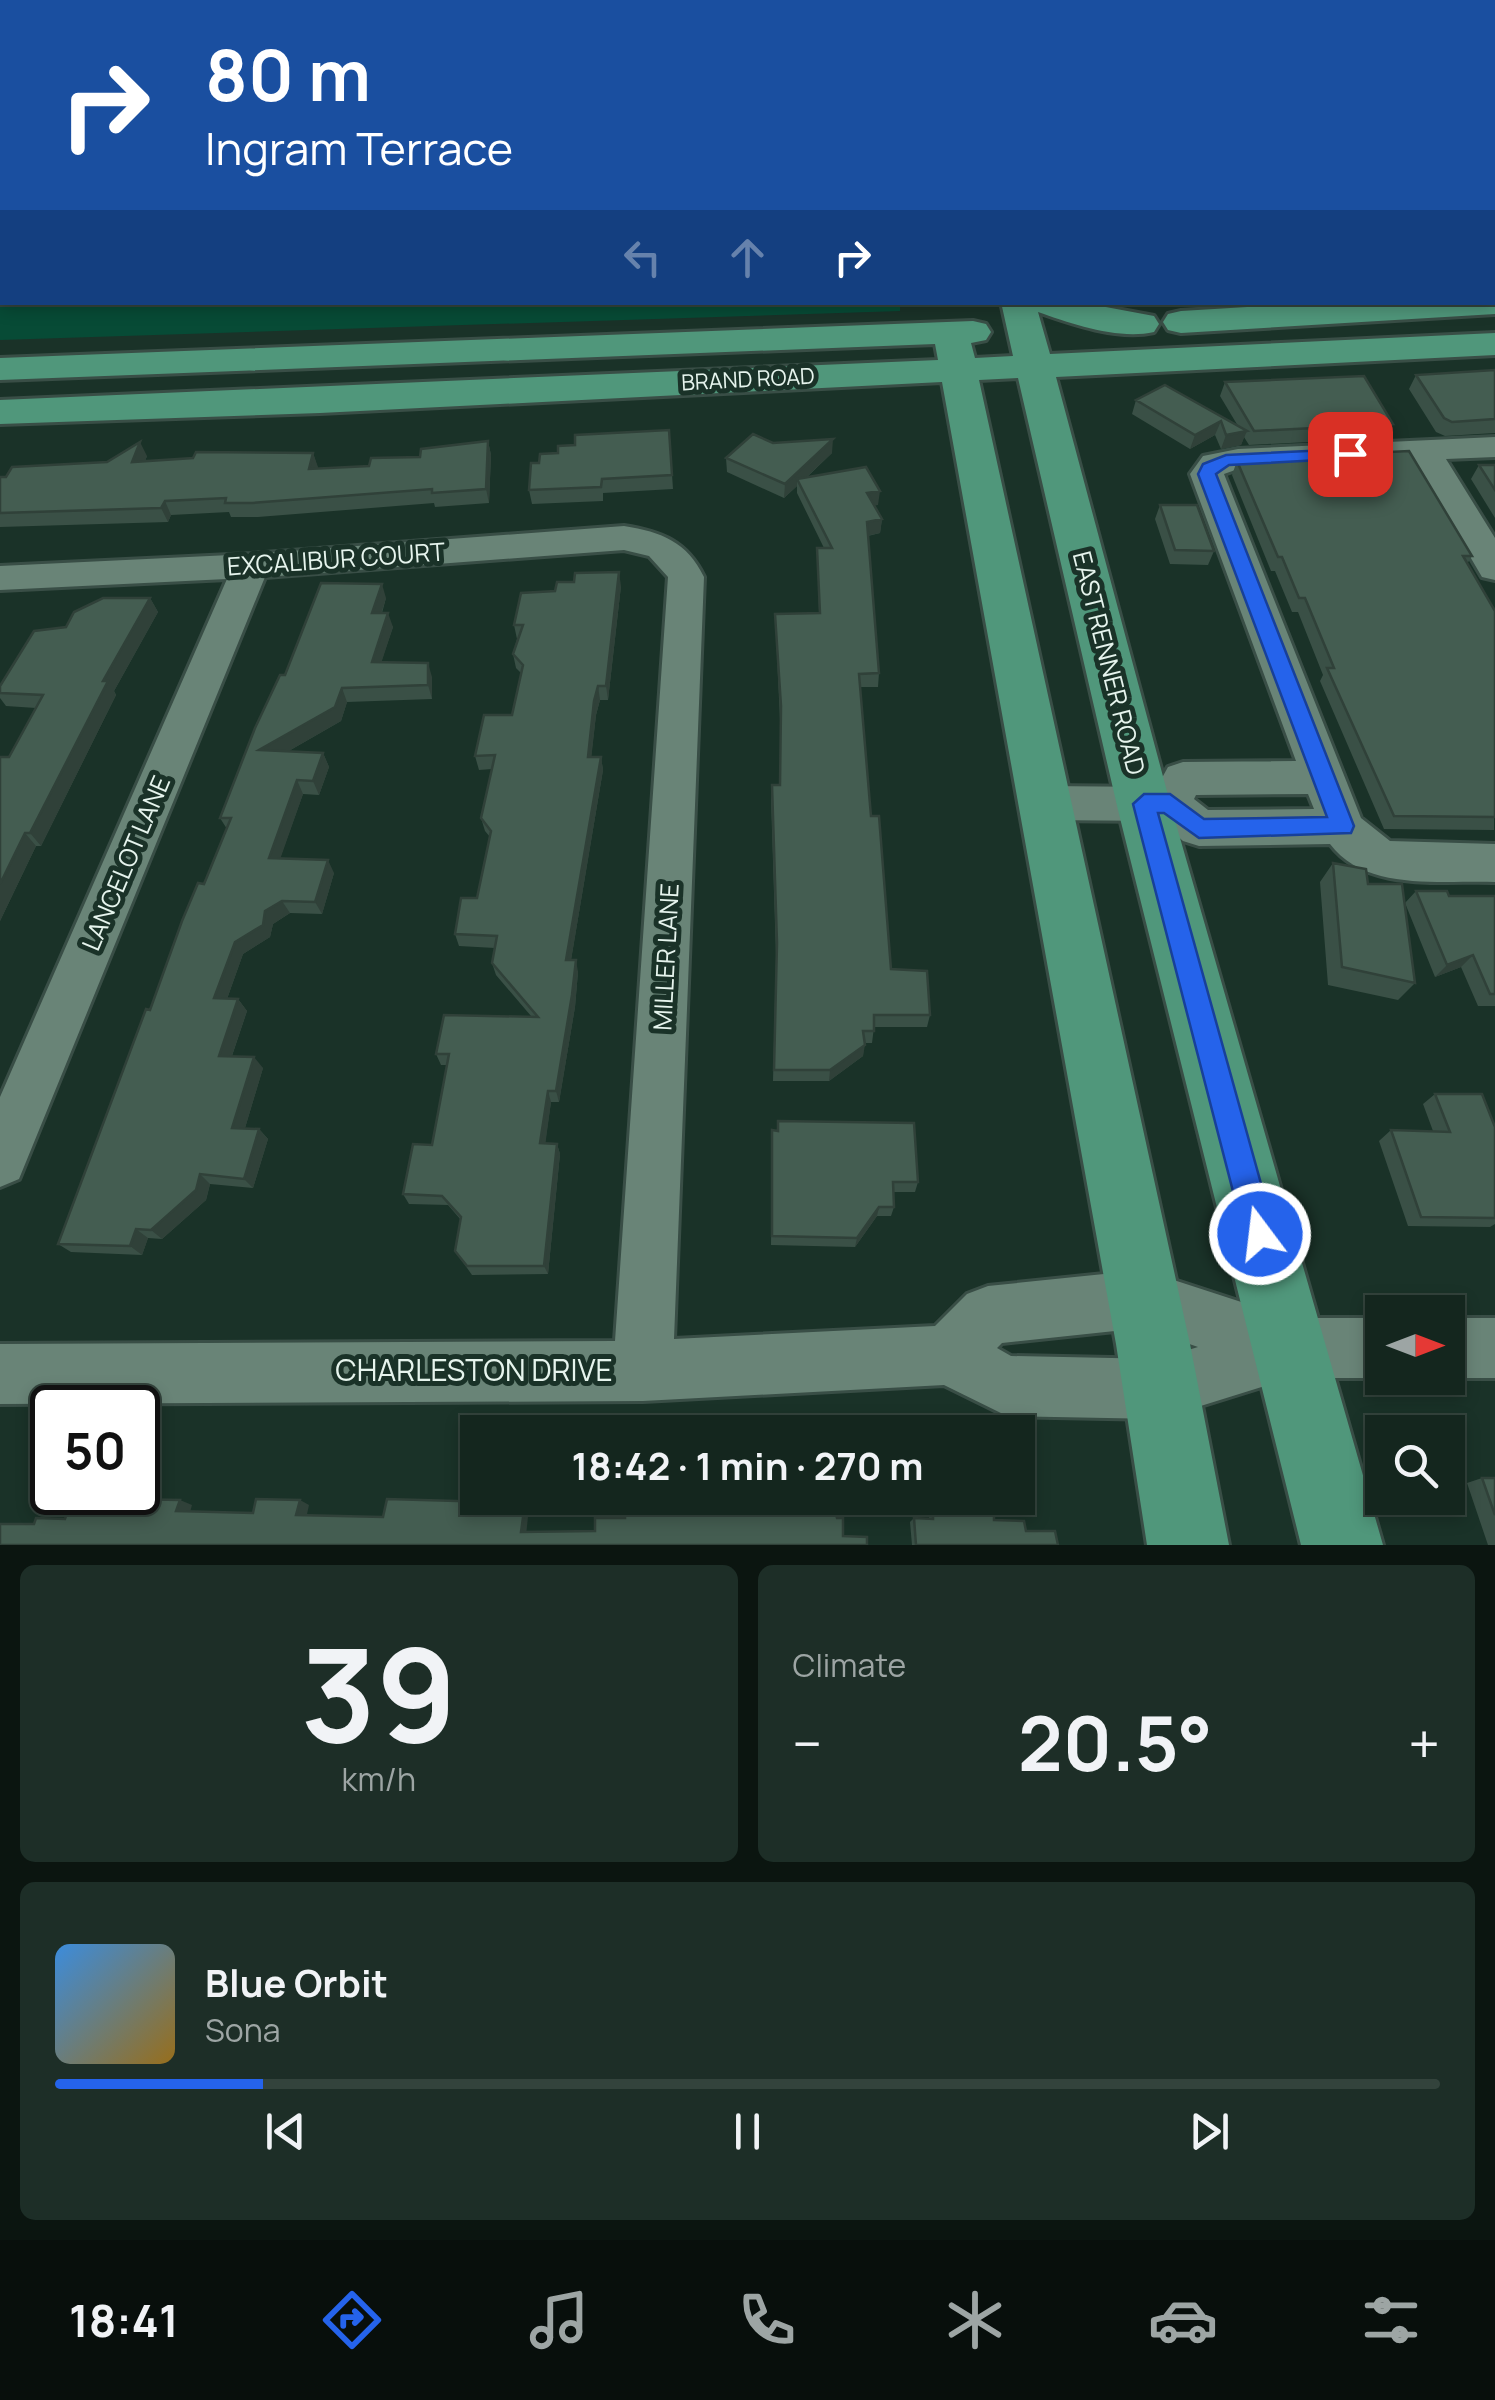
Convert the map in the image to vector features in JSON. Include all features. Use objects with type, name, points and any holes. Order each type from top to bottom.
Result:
[{"type":"main road","name":"BRAND ROAD","points":[[0,412],[240,404],[1031,325],[1141,324],[1461,305]]},
{"type":"main road","name":"BRAND ROAD","points":[[1031,325],[1495,344]]},
{"type":"main road","name":"EAST RENNER ROAD","points":[[1031,325],[1157,804],[1342,1545]]},
{"type":"main road","name":"BRAND ROAD","points":[[0,369],[950,334]]},
{"type":"main road","points":[[950,334],[1144,1299],[1188,1545]]},
{"type":"main road","points":[[240,404],[251,361]]},
{"type":"street","points":[[1495,447],[1238,459],[1216,464],[1207,474],[1324,777],[1353,838],[1374,857],[1412,863],[1495,863]]},
{"type":"street","points":[[1425,451],[1495,568]]},
{"type":"street","name":"EXCALIBUR COURT","points":[[0,578],[251,566],[624,538],[669,550]]},
{"type":"street","name":"MILLER LANE","points":[[643,1371],[686,576],[669,550]]},
{"type":"street","name":"LANCELOT LANE","points":[[0,1160],[251,566]]},
{"type":"street","points":[[1157,804],[1183,779],[1324,777]]},
{"type":"street","points":[[1044,803],[1157,804],[1199,828],[1353,838]]},
{"type":"street","points":[[1290,1348],[1144,1299],[988,1315],[948,1354],[1006,1386],[1159,1389],[1290,1348],[1365,1348]]},
{"type":"street","points":[[1465,1348],[1495,1348]]},
{"type":"street","name":"CHARLESTON DRIVE","points":[[0,1374],[643,1371],[948,1354]]},
{"type":"green space","points":[[0,305],[900,305],[900,311],[0,340]]},
{"type":"building","points":[[1495,370],[1495,419],[1452,422],[1444,418],[1416,375]]},
{"type":"building","points":[[1364,376],[1393,424],[1254,431],[1225,382]]},
{"type":"building","points":[[1165,385],[1247,431],[1226,435],[1221,421],[1195,435],[1136,400]]},
{"type":"building","points":[[669,430],[672,475],[602,479],[601,487],[529,490],[531,463],[539,463],[540,454],[558,453],[558,446],[575,445],[575,435]]},
{"type":"building","points":[[753,434],[773,443],[833,439],[785,484],[726,458]]},
{"type":"building","points":[[488,441],[486,489],[432,493],[432,489],[252,503],[225,503],[226,498],[165,501],[161,508],[0,513],[0,477],[6,477],[12,467],[107,462],[140,442],[132,462],[193,458],[196,452],[313,453],[309,469],[369,466],[371,458],[420,457],[421,449]]},
{"type":"building","points":[[1409,451],[1472,556],[1463,556],[1495,611],[1495,817],[1394,816],[1327,668],[1334,668],[1305,598],[1299,598],[1282,557],[1278,557],[1237,461]]},
{"type":"building","points":[[1479,465],[1495,465],[1495,490]]},
{"type":"building","points":[[866,467],[880,491],[867,493],[882,519],[867,522],[879,673],[859,674],[871,816],[879,816],[891,969],[927,971],[930,1015],[874,1015],[874,1031],[863,1031],[865,1045],[830,1070],[774,1070],[777,943],[772,785],[780,785],[781,706],[775,614],[820,613],[817,548],[832,548],[797,479]]},
{"type":"building","points":[[1160,505],[1197,505],[1214,551],[1175,550]]},
{"type":"building","points":[[619,572],[606,686],[598,686],[594,701],[588,757],[601,757],[566,960],[576,960],[572,995],[556,1091],[548,1091],[540,1143],[557,1144],[544,1266],[467,1266],[455,1251],[461,1217],[442,1196],[403,1194],[413,1144],[432,1145],[449,1054],[436,1054],[444,1015],[538,1017],[492,963],[497,936],[455,934],[461,898],[477,898],[491,831],[481,818],[495,755],[475,756],[484,715],[512,715],[523,665],[513,654],[523,625],[514,625],[521,593],[555,591],[557,582],[574,582],[575,573]]},
{"type":"building","points":[[321,583],[382,584],[372,613],[388,613],[372,662],[428,663],[428,685],[342,688],[335,707],[259,750],[323,753],[313,781],[297,780],[269,858],[328,860],[315,902],[282,901],[265,911],[263,925],[235,942],[214,998],[238,999],[219,1056],[254,1057],[232,1128],[259,1129],[244,1179],[200,1174],[196,1190],[151,1230],[136,1229],[130,1246],[58,1244],[146,1009],[150,1010],[198,883],[204,884],[231,818],[220,818],[255,728],[280,675],[285,675]]},
{"type":"building","points":[[103,598],[150,598],[103,681],[108,681],[0,884],[0,757],[9,757],[43,695],[0,693],[0,686],[34,631],[66,627],[74,612]]},
{"type":"building","points":[[1333,863],[1366,869],[1368,884],[1402,884],[1415,983],[1342,967]]},
{"type":"building","points":[[1416,891],[1495,896],[1495,994],[1490,994],[1473,955],[1447,965]]},
{"type":"building","points":[[1435,1094],[1482,1094],[1495,1127],[1495,1218],[1421,1217],[1391,1130],[1450,1132]]},
{"type":"building","points":[[778,1121],[914,1123],[918,1182],[893,1182],[894,1207],[879,1207],[857,1238],[772,1236],[772,1130],[778,1131]]},
{"type":"building","points":[[1482,1478],[1495,1478],[1495,1515]]},
{"type":"building","points":[[256,1499],[300,1500],[296,1515],[383,1517],[387,1499],[460,1501],[460,1515],[523,1515],[521,1532],[595,1531],[595,1518],[625,1515],[836,1515],[843,1518],[843,1536],[867,1537],[867,1545],[0,1545],[0,1524],[34,1524],[36,1518],[65,1519],[66,1515],[160,1515],[160,1500],[180,1500],[176,1511],[253,1513]]},
{"type":"building","points":[[933,1515],[994,1515],[994,1520],[1024,1521],[1026,1531],[1055,1531],[1058,1545],[916,1545],[914,1518],[933,1519]]},
{"type":"route","points":[[1260,1234],[1144,804],[1170,804],[1199,828],[1342,826],[1207,474],[1209,468],[1226,460],[1350,454]]}]
